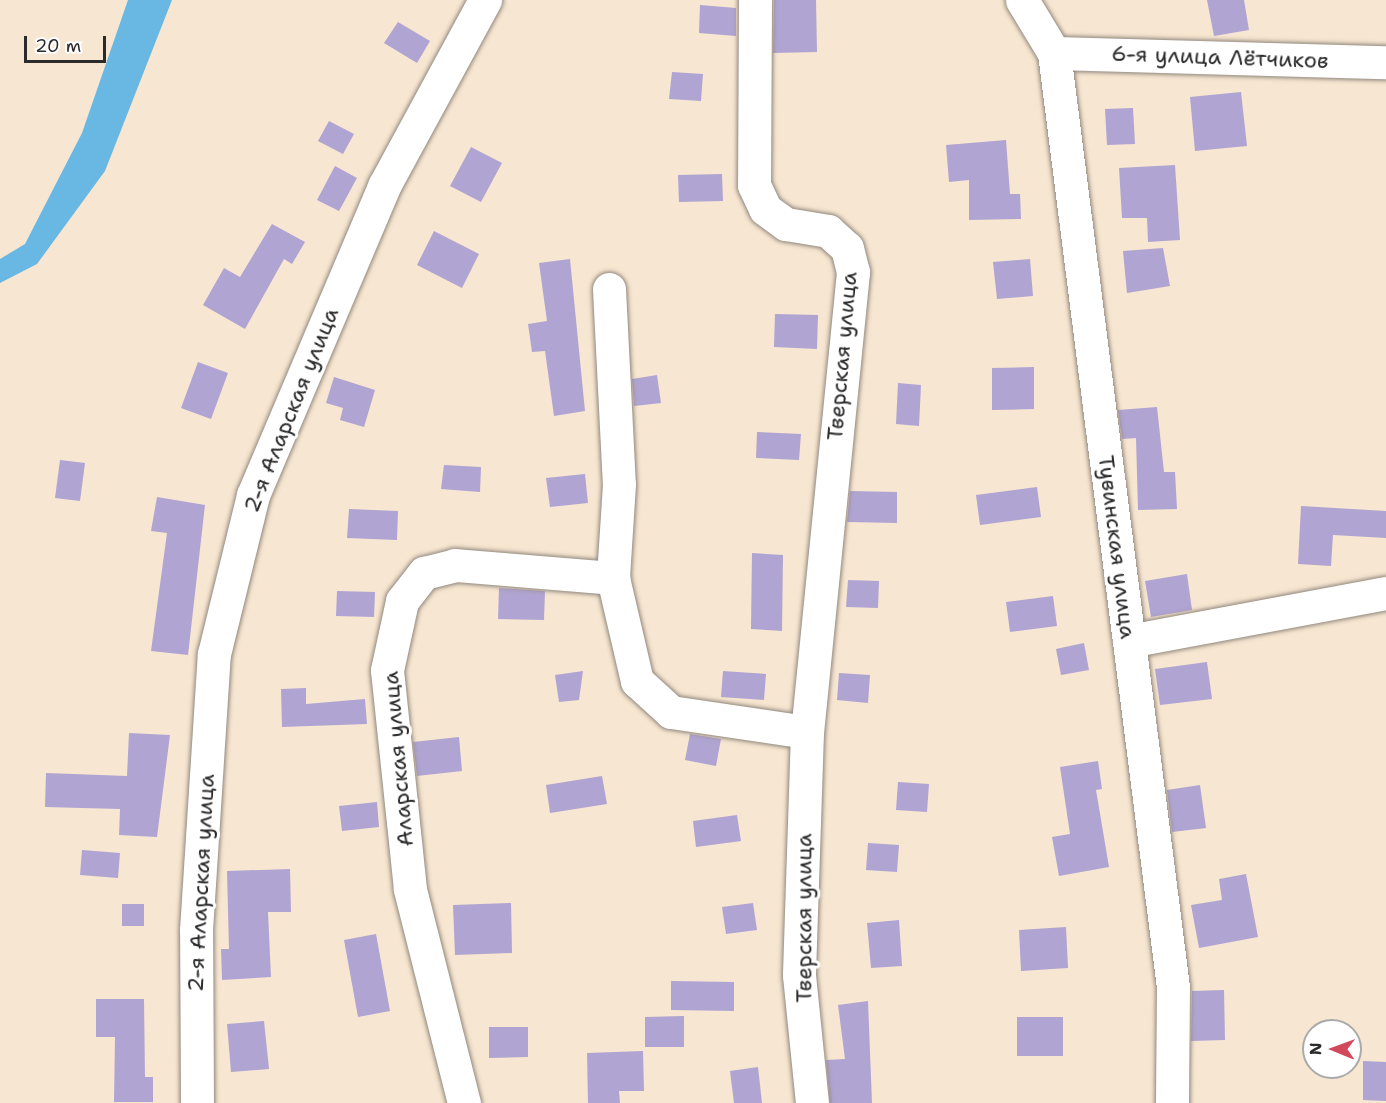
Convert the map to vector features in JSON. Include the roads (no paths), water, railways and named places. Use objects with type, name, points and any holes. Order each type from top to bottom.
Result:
[{"type":"street","name":"2-я Аларская улица","points":[[197,1103],[195,930],[214,654],[253,495],[384,186],[485,0]]},
{"type":"street","name":"Тверская улица","points":[[756,0],[754,185],[765,209],[786,224],[828,231],[847,248],[853,272],[807,732],[799,975],[812,1103]]},
{"type":"street","name":"Тувинская улица","points":[[1022,0],[1054,52],[1173,987],[1172,1103]]},
{"type":"street","name":"6-я улица Лётчиков","points":[[1054,52],[1386,62]]},
{"type":"street","points":[[609,289],[620,484],[613,578],[637,681],[671,712],[807,732]]},
{"type":"street","name":"Аларская улица","points":[[464,1103],[410,889],[387,670],[402,601],[424,573],[455,565],[613,578]]},
{"type":"street","points":[[1129,641],[1386,593]]},
{"type":"water","points":[[128,0],[172,0],[105,171],[37,264],[0,283],[0,259],[25,244],[82,133]]}]
